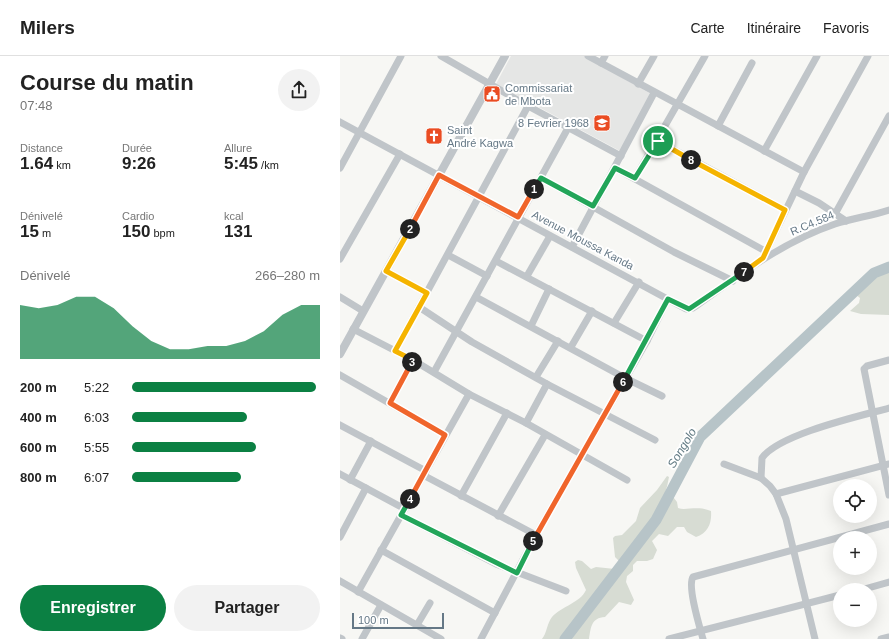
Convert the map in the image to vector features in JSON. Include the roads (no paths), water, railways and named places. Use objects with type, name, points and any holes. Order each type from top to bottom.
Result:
[{"type":"street","points":[[340,168],[402,56]]},
{"type":"street","points":[[441,56],[451,58],[490,84],[528,106],[621,156]]},
{"type":"street","points":[[341,349],[364,311],[505,56]]},
{"type":"street","points":[[588,56],[804,172]]},
{"type":"street","points":[[601,63],[605,56]]},
{"type":"street","points":[[638,84],[654,56]]},
{"type":"street","points":[[635,178],[658,141],[705,56]]},
{"type":"street","points":[[764,151],[818,56]]},
{"type":"street","points":[[615,168],[635,178],[764,255],[804,172],[868,56]]},
{"type":"street","points":[[718,126],[752,63]]},
{"type":"street","points":[[572,247],[654,92]]},
{"type":"street","points":[[395,351],[528,106]]},
{"type":"street","points":[[836,214],[889,116]]},
{"type":"street","name":"Avenue Moussa Kanda","points":[[340,122],[480,196],[550,236],[689,309]]},
{"type":"street","points":[[434,372],[458,331],[518,217],[568,128]]},
{"type":"street","points":[[658,141],[785,210]]},
{"type":"street","points":[[340,258],[400,154]]},
{"type":"street","points":[[541,178],[674,252],[733,281]]},
{"type":"street","points":[[795,191],[846,221]]},
{"type":"street","name":"R.C4.584","points":[[689,309],[733,281],[764,255],[823,229],[846,221],[868,217],[889,210]]},
{"type":"street","points":[[527,276],[550,236]]},
{"type":"street","points":[[448,255],[487,276]]},
{"type":"street","points":[[496,261],[527,276],[647,341]]},
{"type":"street","points":[[386,271],[427,293]]},
{"type":"street","points":[[614,323],[639,282]]},
{"type":"street","points":[[531,326],[550,289]]},
{"type":"street","points":[[340,297],[364,311]]},
{"type":"street","points":[[476,297],[571,347],[625,378],[662,396]]},
{"type":"street","points":[[483,638],[536,535],[647,341],[668,299]]},
{"type":"street","points":[[419,307],[458,331],[472,342],[547,384],[655,440]]},
{"type":"street","points":[[571,347],[592,311]]},
{"type":"street","points":[[353,329],[413,360],[468,394],[526,423],[582,456],[627,480]]},
{"type":"street","points":[[536,377],[558,341]]},
{"type":"street","points":[[390,403],[413,360]]},
{"type":"street","points":[[889,360],[866,367],[872,413],[886,465],[889,495]]},
{"type":"street","points":[[340,375],[445,435]]},
{"type":"street","points":[[526,423],[547,384]]},
{"type":"street","points":[[358,592],[468,394]]},
{"type":"street","points":[[761,478],[762,458],[772,449],[803,433],[889,408]]},
{"type":"street","points":[[461,496],[507,413]]},
{"type":"street","points":[[340,424],[371,441],[461,496],[536,535]]},
{"type":"street","points":[[498,516],[545,435]]},
{"type":"street","points":[[350,480],[371,441]]},
{"type":"street","points":[[724,464],[761,478],[776,494],[786,519],[815,639]]},
{"type":"street","points":[[776,494],[886,465]]},
{"type":"street","points":[[340,474],[366,488],[403,512],[517,573],[566,592]]},
{"type":"street","points":[[340,537],[366,488]]},
{"type":"street","points":[[703,639],[691,580],[693,577],[889,524]]},
{"type":"street","points":[[381,550],[495,613]]},
{"type":"street","points":[[340,582],[417,625],[429,636],[441,639]]},
{"type":"street","points":[[877,585],[889,582]]},
{"type":"street","points":[[669,639],[807,605],[833,597]]},
{"type":"street","points":[[417,625],[430,603]]},
{"type":"street","points":[[362,639],[381,605]]},
{"type":"street","points":[[881,639],[889,637]]},
{"type":"waterway","name":"Songolo","points":[[565,639],[656,520],[700,437],[874,273],[889,267]]},
{"type":"place","name":"Commissariat de Mbota","points":[[492,94]]},
{"type":"place","name":"8 Fevrier 1968","points":[[602,123]]},
{"type":"place","name":"Saint André Kagwa","points":[[434,136]]}]
